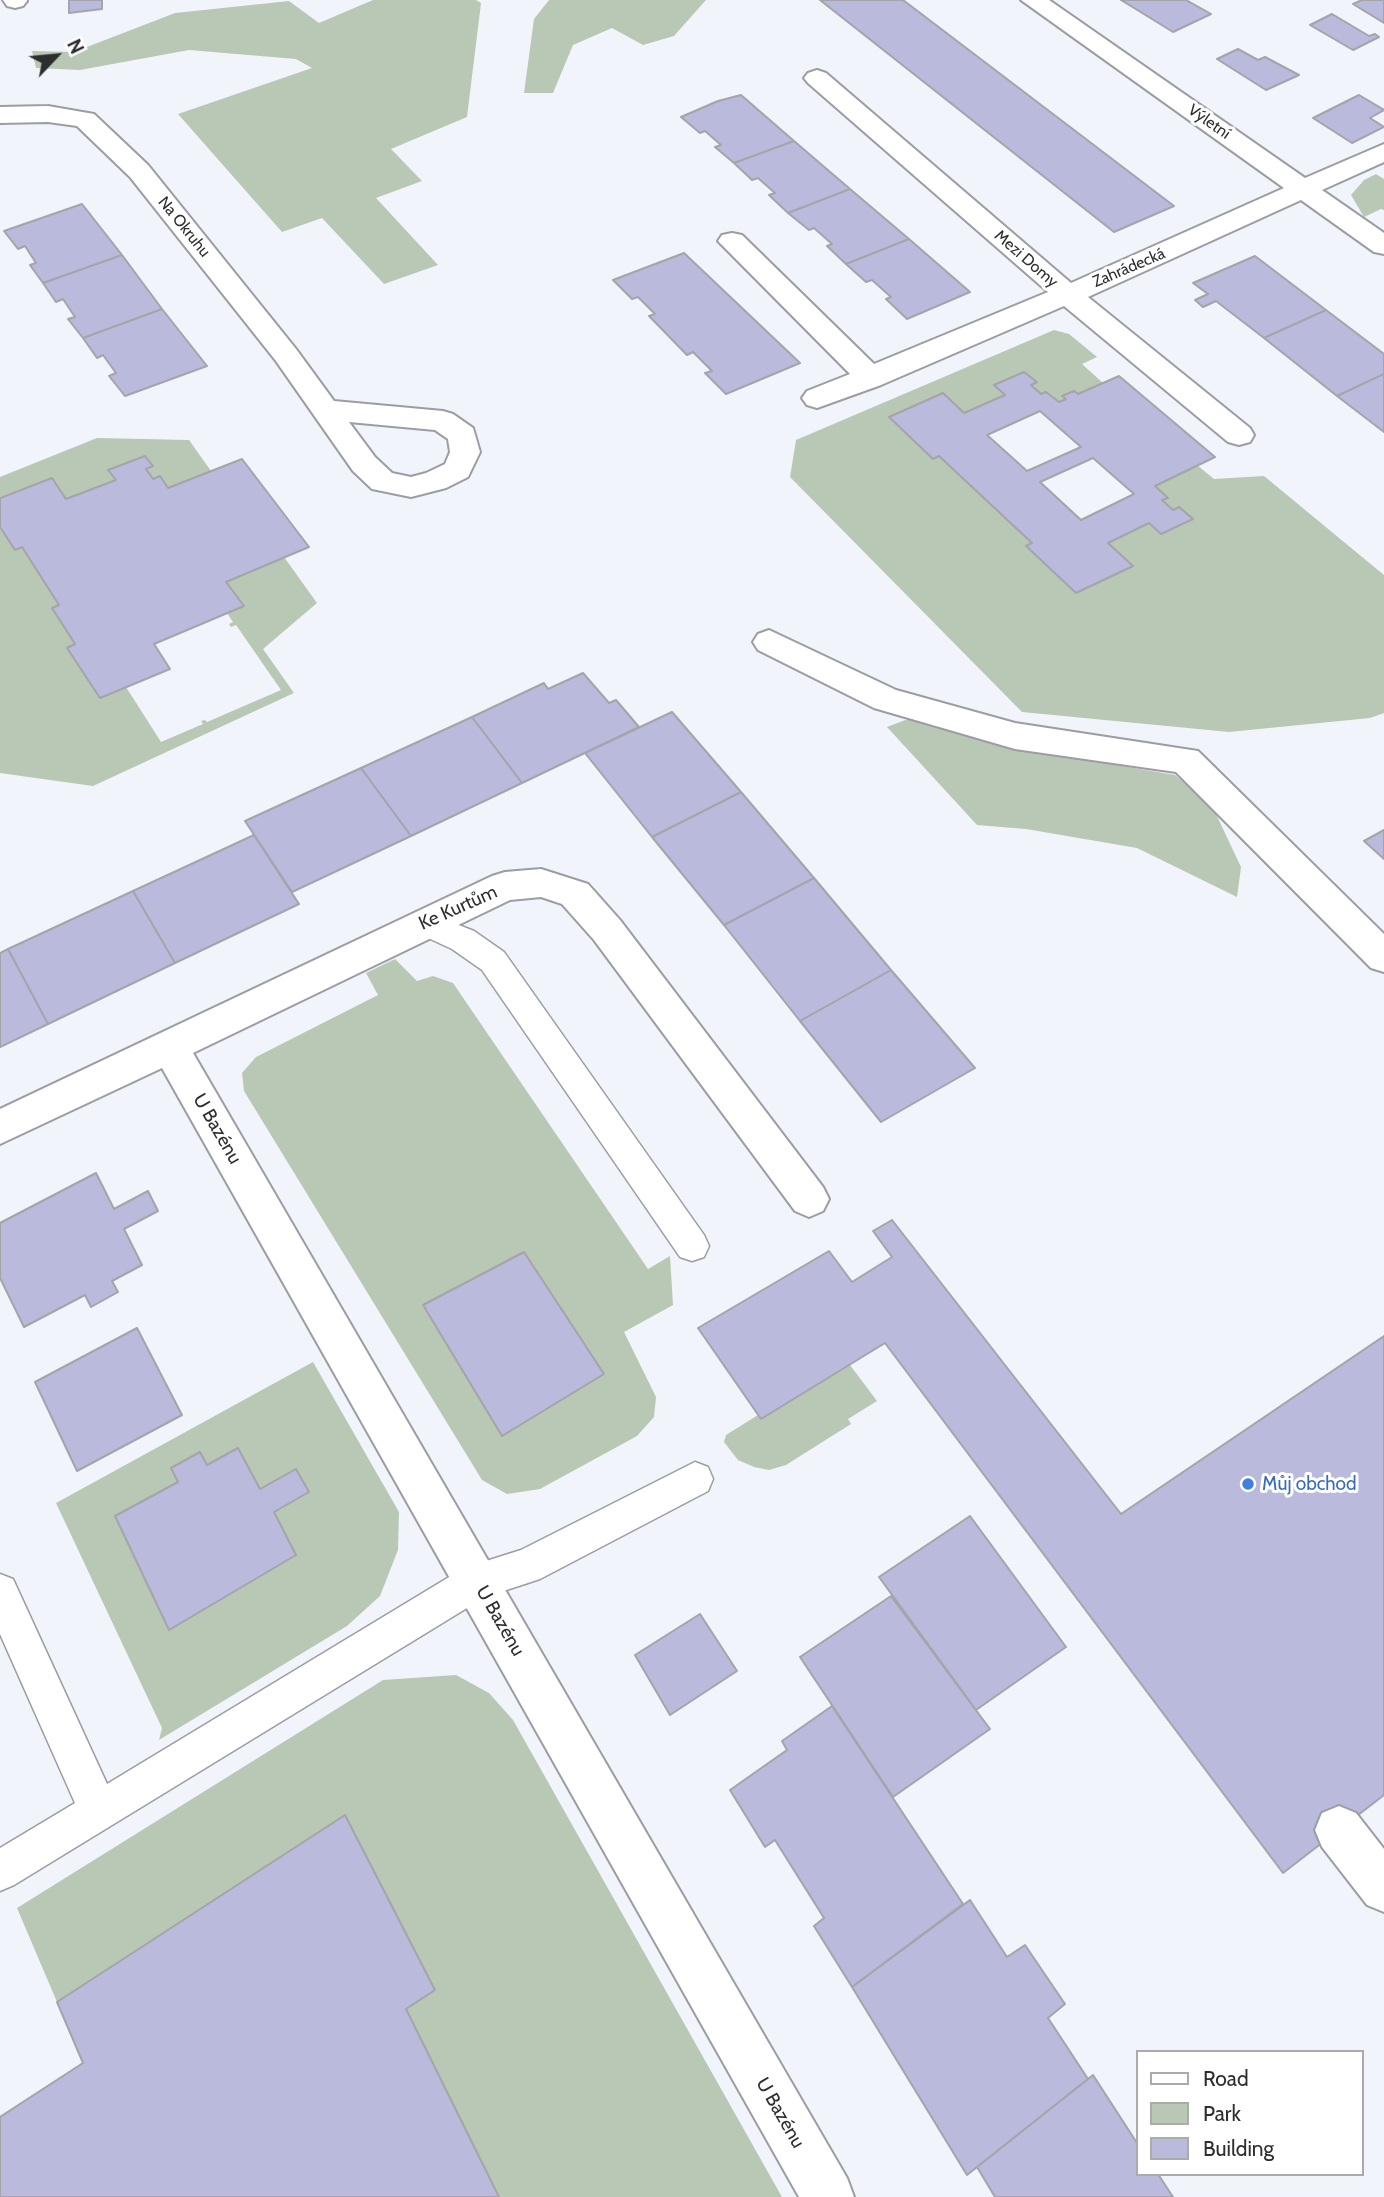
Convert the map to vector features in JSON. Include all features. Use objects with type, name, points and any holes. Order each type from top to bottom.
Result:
[{"type":"street","name":"Výletní","points":[[1033,0],[1384,246]]},
{"type":"street","name":"Mezi Domy","points":[[817,78],[1066,294],[1239,435]]},
{"type":"street","name":"Na Okruhu","points":[[0,116],[48,114],[85,119],[139,171],[327,410]]},
{"type":"street","name":"Zahrádecká","points":[[817,398],[872,378],[1137,266],[1384,152]]},
{"type":"street","points":[[732,242],[872,378]]},
{"type":"street","points":[[769,642],[886,699],[1002,732],[1186,760],[1384,957]]},
{"type":"street","name":"Ke Kurtům","points":[[0,1127],[505,886],[541,883],[575,894],[607,930],[809,1199]]},
{"type":"street","name":"U Bazénu","points":[[169,1046],[828,2197]]},
{"type":"street","points":[[1339,1830],[1384,1888]]},
{"type":"lane","points":[[423,923],[463,940],[493,961],[692,1246]]},
{"type":"lane","points":[[0,1871],[477,1581],[527,1566],[695,1479]]},
{"type":"lane","points":[[0,1592],[99,1811]]},
{"type":"green space","points":[[373,0],[476,0],[481,3],[467,117],[391,149],[422,181],[376,198],[438,265],[384,284],[322,218],[282,232],[178,114],[312,68],[296,59],[189,50],[80,70],[36,68],[32,51],[74,52],[175,13],[289,1],[319,23]]},
{"type":"green space","points":[[549,0],[706,0],[674,36],[643,45],[612,28],[573,45],[553,93],[524,93],[534,19]]},
{"type":"green space","points":[[1376,174],[1384,179],[1384,210],[1364,217],[1351,195],[1364,180]]},
{"type":"green space","points":[[1054,330],[1069,334],[1097,357],[1082,364],[1103,383],[1078,394],[1073,391],[1063,396],[1066,399],[1059,402],[1046,392],[1041,394],[1031,385],[1036,382],[994,385],[1005,395],[964,413],[943,393],[889,417],[933,459],[939,456],[1032,543],[1026,547],[1076,593],[1132,566],[1108,543],[1149,523],[1162,534],[1192,520],[1173,510],[1162,500],[1167,497],[1155,486],[1197,465],[1214,479],[1264,476],[1384,575],[1384,713],[1370,718],[1229,732],[1022,712],[790,477],[796,440]]},
{"type":"green space","points":[[97,438],[189,440],[211,471],[168,488],[160,476],[153,479],[146,469],[153,466],[145,456],[109,470],[116,480],[66,499],[52,478],[0,497],[0,477]]},
{"type":"green space","points":[[0,527],[15,549],[22,547],[59,605],[53,609],[75,644],[67,648],[100,698],[126,687],[161,742],[203,724],[201,721],[207,722],[281,690],[236,625],[231,627],[229,624],[233,622],[227,613],[244,606],[226,582],[284,557],[317,603],[263,649],[294,693],[93,786],[0,773]]},
{"type":"green space","points":[[908,719],[1017,748],[1175,775],[1204,799],[1216,814],[1241,867],[1237,897],[1137,848],[1026,829],[977,825],[887,727]]},
{"type":"green space","points":[[395,959],[417,981],[433,976],[453,983],[648,1269],[670,1256],[673,1305],[624,1332],[656,1397],[654,1417],[637,1436],[540,1489],[507,1494],[482,1480],[244,1091],[242,1073],[256,1057],[378,995],[366,973]],"holes":[[[524,1252],[604,1374],[502,1435],[423,1306]]]},
{"type":"green space","points":[[313,1362],[399,1512],[398,1550],[380,1596],[347,1626],[159,1740],[162,1728],[56,1503]],"holes":[[[238,1448],[260,1489],[296,1469],[309,1492],[274,1512],[296,1555],[169,1629],[115,1517],[178,1482],[171,1468],[200,1452],[207,1465]]]},
{"type":"green space","points":[[850,1365],[877,1401],[848,1419],[851,1424],[786,1465],[769,1470],[754,1467],[738,1460],[724,1442],[726,1435],[758,1415],[762,1418]]},
{"type":"green space","points":[[456,1675],[489,1693],[513,1720],[782,2197],[499,2197],[406,2009],[435,1989],[345,1816],[57,2002],[17,1908],[383,1680]]},
{"type":"building","points":[[69,0],[102,0],[102,9],[69,13]]},
{"type":"building","points":[[820,0],[903,0],[1174,206],[1114,232]]},
{"type":"building","points":[[1121,0],[1186,0],[1211,14],[1173,32]]},
{"type":"building","points":[[1362,0],[1384,0],[1384,23],[1353,4]]},
{"type":"building","points":[[1332,14],[1369,36],[1375,34],[1379,37],[1353,50],[1310,25]]},
{"type":"building","points":[[1238,49],[1258,60],[1265,57],[1299,75],[1266,90],[1217,59]]},
{"type":"building","points":[[741,95],[794,141],[734,163],[715,147],[721,145],[705,131],[700,133],[681,117],[718,101]]},
{"type":"building","points":[[1359,95],[1384,110],[1370,118],[1384,127],[1352,143],[1313,118]]},
{"type":"building","points":[[794,141],[850,189],[788,213],[769,195],[775,193],[758,178],[752,180],[734,163]]},
{"type":"building","points":[[850,189],[909,239],[846,264],[827,246],[832,244],[814,228],[809,230],[788,213]]},
{"type":"building","points":[[82,204],[122,255],[43,283],[30,265],[36,263],[25,246],[18,249],[4,231]]},
{"type":"building","points":[[909,239],[970,292],[907,319],[886,299],[891,297],[872,280],[866,282],[846,264]]},
{"type":"building","points":[[684,253],[800,363],[726,394],[705,373],[712,371],[693,352],[687,355],[649,316],[655,314],[638,297],[632,299],[613,280]]},
{"type":"building","points":[[122,255],[162,309],[83,338],[68,319],[75,317],[63,299],[56,302],[43,283]]},
{"type":"building","points":[[1255,256],[1326,310],[1264,338],[1216,301],[1203,307],[1195,300],[1208,294],[1193,283]]},
{"type":"building","points":[[162,309],[207,366],[125,396],[109,376],[116,373],[103,355],[97,358],[83,338]]},
{"type":"building","points":[[1326,310],[1384,354],[1384,374],[1337,396],[1264,338]]},
{"type":"building","points":[[1024,372],[1037,382],[1031,385],[1041,394],[1046,392],[1059,402],[1066,399],[1062,396],[1074,391],[1078,394],[1119,376],[1215,457],[1155,486],[1168,498],[1162,500],[1173,510],[1179,507],[1193,519],[1161,534],[1149,523],[1108,543],[1133,566],[1076,593],[1026,546],[1032,543],[939,456],[933,459],[889,417],[943,393],[964,413],[1005,395],[994,385]],"holes":[[[1040,411],[1081,447],[1027,471],[987,435]],[[1093,458],[1134,494],[1081,520],[1040,482]]]},
{"type":"building","points":[[1384,374],[1384,432],[1337,396]]},
{"type":"building","points":[[145,456],[153,466],[146,469],[153,479],[160,476],[168,488],[242,459],[309,547],[226,582],[244,606],[154,644],[170,669],[100,698],[67,648],[75,644],[52,608],[59,605],[22,547],[15,550],[0,527],[0,498],[52,478],[66,499],[116,480],[108,470]]},
{"type":"building","points":[[583,673],[609,703],[616,700],[639,727],[522,783],[472,717],[544,683],[548,689]]},
{"type":"building","points":[[672,712],[741,792],[652,837],[585,753]]},
{"type":"building","points":[[472,717],[522,783],[411,836],[361,768]]},
{"type":"building","points":[[361,768],[411,836],[292,892],[245,821]]},
{"type":"building","points":[[741,792],[814,878],[724,925],[652,837]]},
{"type":"building","points":[[1384,830],[1384,859],[1364,841]]},
{"type":"building","points":[[254,835],[299,904],[175,963],[133,891]]},
{"type":"building","points":[[814,878],[891,970],[800,1021],[724,925]]},
{"type":"building","points":[[133,891],[175,963],[48,1024],[8,949]]},
{"type":"building","points":[[8,949],[48,1024],[0,1047],[0,953]]},
{"type":"building","points":[[891,970],[975,1068],[881,1122],[800,1021]]},
{"type":"building","points":[[96,1173],[114,1209],[148,1191],[158,1211],[124,1229],[142,1265],[112,1281],[118,1292],[91,1307],[85,1295],[24,1327],[0,1278],[0,1223]]},
{"type":"building","points":[[892,1220],[1121,1514],[1384,1336],[1384,1795],[1283,1873],[885,1343],[761,1419],[698,1328],[829,1251],[852,1282],[892,1257],[873,1231]]},
{"type":"building","points":[[524,1252],[604,1374],[502,1436],[423,1305]]},
{"type":"building","points":[[137,1328],[182,1415],[77,1471],[35,1382]]},
{"type":"building","points":[[238,1448],[260,1489],[296,1469],[309,1492],[274,1512],[296,1555],[169,1630],[115,1516],[178,1482],[171,1468],[200,1452],[207,1465]]},
{"type":"building","points":[[970,1516],[1066,1647],[976,1710],[879,1577]]},
{"type":"building","points":[[891,1596],[990,1729],[893,1797],[800,1657]]},
{"type":"building","points":[[700,1614],[737,1671],[670,1715],[635,1655]]},
{"type":"building","points":[[832,1706],[963,1904],[852,1987],[814,1926],[824,1918],[775,1840],[765,1847],[730,1790],[787,1750],[782,1741]]},
{"type":"building","points":[[345,1815],[435,1990],[406,2009],[499,2197],[0,2197],[0,2117],[83,2063],[57,2002]]},
{"type":"building","points":[[970,1900],[1007,1957],[1025,1945],[1065,2004],[1048,2018],[1088,2079],[967,2175],[852,1987]]},
{"type":"building","points":[[1093,2075],[1136,2141],[1136,2176],[1159,2176],[1173,2197],[995,2197],[977,2167]]},
{"type":"place","name":"Můj obchod","points":[[1248,1484]]}]
